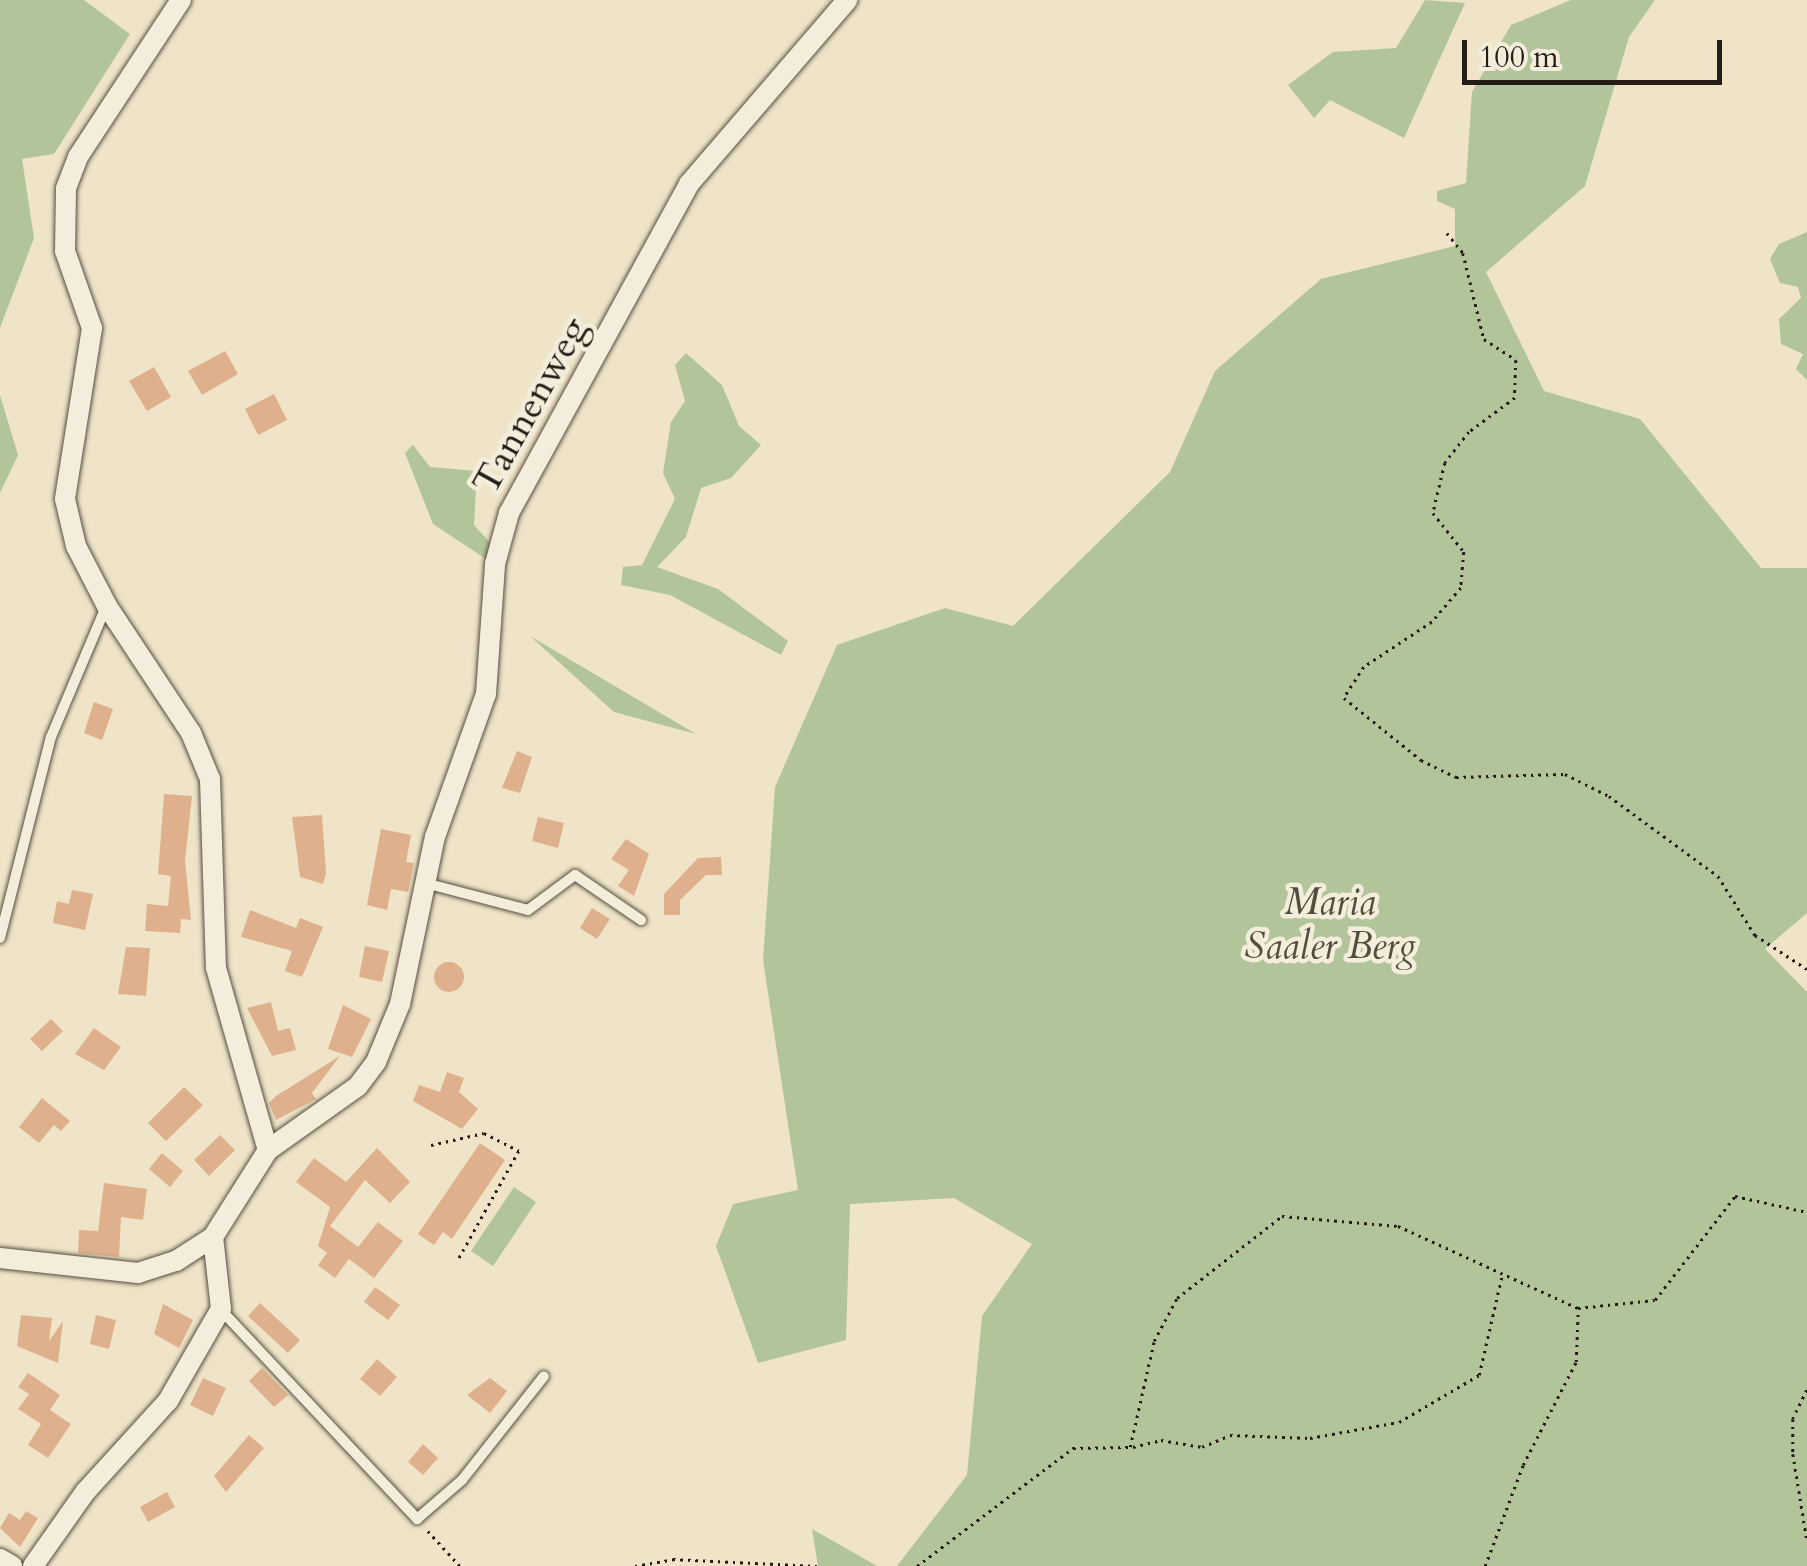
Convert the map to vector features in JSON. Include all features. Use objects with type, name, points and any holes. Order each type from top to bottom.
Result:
[{"type":"street","points":[[0,1258],[138,1273],[213,1237],[268,1150],[216,968],[210,779],[191,733],[106,606],[76,546],[65,499],[92,328],[65,251],[66,188],[78,156],[180,0]]},
{"type":"street","name":"Tannenweg","points":[[268,1150],[358,1086],[376,1062],[400,1004],[424,882],[486,694],[495,564],[509,513],[689,184],[847,0]]},
{"type":"street","points":[[33,1566],[86,1491],[168,1400],[221,1309],[213,1237]]},
{"type":"street","points":[[0,1559],[12,1566]]},
{"type":"lane","points":[[0,938],[51,737],[106,606]]},
{"type":"lane","points":[[424,882],[528,910],[575,875],[641,920]]},
{"type":"lane","points":[[221,1309],[417,1518],[462,1480],[544,1376]]},
{"type":"path","points":[[1447,233],[1464,253],[1484,339],[1516,360],[1516,398],[1469,432],[1446,464],[1432,514],[1464,552],[1461,588],[1432,622],[1364,666],[1344,698],[1421,760],[1456,777],[1566,774],[1609,796],[1718,876],[1754,935],[1807,968]]},
{"type":"path","points":[[431,1145],[484,1133],[519,1151],[458,1260]]},
{"type":"path","points":[[1130,1447],[1154,1341],[1177,1298],[1282,1216],[1398,1226],[1578,1308],[1655,1300],[1734,1196],[1807,1212]]},
{"type":"path","points":[[917,1566],[1073,1448],[1130,1447],[1161,1440],[1202,1447],[1230,1434],[1310,1438],[1399,1422],[1479,1375],[1502,1274]]},
{"type":"path","points":[[1485,1566],[1523,1465],[1576,1362],[1578,1308]]},
{"type":"path","points":[[1807,1390],[1793,1420],[1792,1454],[1807,1540]]},
{"type":"path","points":[[417,1518],[460,1566]]},
{"type":"path","points":[[635,1566],[673,1559],[817,1566]]},
{"type":"green space","points":[[0,0],[84,0],[130,34],[54,154],[22,159],[34,238],[0,328]]},
{"type":"green space","points":[[1425,0],[1465,3],[1404,138],[1330,100],[1314,118],[1288,85],[1333,52],[1396,48]]},
{"type":"green space","name":"Maria Saaler Berg","points":[[1571,0],[1655,0],[1629,37],[1585,186],[1486,272],[1544,391],[1640,419],[1761,568],[1807,568],[1807,913],[1765,949],[1807,992],[1807,1566],[897,1566],[967,1475],[982,1316],[1032,1244],[954,1198],[850,1204],[846,1340],[758,1363],[716,1246],[733,1204],[798,1190],[763,960],[775,787],[837,645],[945,608],[1013,626],[1170,472],[1215,371],[1321,279],[1455,246],[1455,209],[1437,201],[1437,191],[1466,183],[1472,92],[1511,25]]},
{"type":"green space","points":[[1807,232],[1807,380],[1796,369],[1803,354],[1781,344],[1779,319],[1801,298],[1798,287],[1780,283],[1770,259],[1779,244]]},
{"type":"green space","points":[[686,353],[722,385],[739,426],[761,445],[731,478],[701,488],[686,537],[657,567],[718,589],[788,641],[781,655],[670,595],[621,585],[623,567],[642,565],[675,499],[663,473],[671,422],[685,401],[675,365]]},
{"type":"green space","points":[[0,395],[18,455],[0,493]]},
{"type":"green space","points":[[413,445],[430,467],[477,471],[474,525],[491,544],[486,559],[433,524],[405,453]]},
{"type":"green space","points":[[530,636],[696,734],[614,712]]},
{"type":"green space","points":[[514,1187],[536,1202],[493,1266],[471,1251]]},
{"type":"green space","points":[[812,1529],[877,1566],[818,1566]]},
{"type":"building","points":[[225,351],[238,374],[202,395],[188,371]]},
{"type":"building","points":[[154,367],[171,397],[147,411],[129,381]]},
{"type":"building","points":[[274,394],[287,420],[258,435],[245,409]]},
{"type":"building","points":[[94,702],[113,709],[102,740],[84,733]]},
{"type":"building","points":[[517,751],[532,757],[520,793],[502,788]]},
{"type":"building","points":[[164,794],[192,796],[185,861],[191,920],[181,919],[180,933],[145,931],[147,904],[168,906],[171,876],[158,874]]},
{"type":"building","points":[[322,815],[326,873],[323,884],[300,877],[292,817]]},
{"type":"building","points":[[538,817],[564,823],[558,848],[532,841]]},
{"type":"building","points":[[381,829],[411,835],[406,862],[414,863],[408,892],[391,889],[387,910],[367,905]]},
{"type":"building","points":[[626,839],[649,854],[634,896],[618,886],[629,870],[611,859]]},
{"type":"building","points":[[721,857],[722,875],[706,875],[680,900],[680,915],[664,915],[664,894],[698,858]]},
{"type":"building","points":[[72,890],[93,894],[85,930],[53,923],[57,901],[69,904]]},
{"type":"building","points":[[592,908],[610,919],[597,939],[580,928]]},
{"type":"building","points":[[250,910],[296,928],[300,918],[323,927],[302,977],[285,971],[292,951],[241,937]]},
{"type":"building","points":[[365,946],[389,951],[382,982],[359,977]]},
{"type":"building","points":[[126,947],[150,948],[146,996],[118,994]]},
{"type":"building","points":[[449,962],[460,966],[464,977],[460,988],[449,992],[438,988],[434,977],[438,966]]},
{"type":"building","points":[[271,1002],[278,1031],[290,1028],[296,1050],[272,1056],[247,1008]]},
{"type":"building","points":[[343,1005],[371,1019],[352,1057],[328,1049]]},
{"type":"building","points":[[51,1019],[63,1031],[42,1051],[30,1039]]},
{"type":"building","points":[[94,1028],[121,1047],[104,1070],[75,1054]]},
{"type":"building","points":[[340,1056],[312,1093],[316,1099],[276,1120],[269,1103],[276,1096]]},
{"type":"building","points":[[447,1072],[464,1078],[459,1092],[478,1109],[462,1129],[413,1101],[419,1085],[440,1092]]},
{"type":"building","points":[[184,1087],[203,1105],[166,1141],[148,1123]]},
{"type":"building","points":[[42,1098],[70,1121],[61,1131],[54,1125],[39,1143],[19,1127]]},
{"type":"building","points":[[220,1135],[235,1150],[209,1176],[194,1160]]},
{"type":"building","points":[[480,1143],[505,1160],[452,1239],[443,1232],[434,1245],[418,1234]]},
{"type":"building","points":[[377,1148],[410,1182],[390,1203],[365,1180],[330,1226],[358,1247],[378,1222],[403,1241],[374,1278],[349,1259],[335,1278],[318,1265],[327,1253],[318,1246],[330,1207],[296,1182],[314,1158],[346,1182]]},
{"type":"building","points":[[162,1153],[183,1171],[170,1187],[149,1169]]},
{"type":"building","points":[[104,1183],[147,1189],[143,1220],[121,1217],[119,1257],[78,1253],[79,1230],[98,1231]]},
{"type":"building","points":[[375,1287],[400,1305],[388,1320],[364,1302]]},
{"type":"building","points":[[260,1303],[300,1340],[288,1353],[248,1316]]},
{"type":"building","points":[[163,1304],[193,1320],[179,1348],[154,1334]]},
{"type":"building","points":[[21,1315],[52,1318],[49,1341],[63,1321],[58,1363],[17,1346]]},
{"type":"building","points":[[96,1315],[116,1320],[109,1349],[90,1344]]},
{"type":"building","points":[[377,1359],[397,1377],[380,1396],[360,1379]]},
{"type":"building","points":[[262,1368],[288,1395],[274,1407],[249,1381]]},
{"type":"building","points":[[28,1373],[60,1395],[50,1410],[71,1424],[48,1458],[28,1445],[41,1424],[18,1409],[29,1394],[18,1387]]},
{"type":"building","points":[[203,1378],[226,1388],[213,1416],[190,1405]]},
{"type":"building","points":[[490,1378],[507,1391],[490,1413],[467,1395]]},
{"type":"building","points":[[249,1435],[264,1448],[226,1492],[214,1476]]},
{"type":"building","points":[[423,1444],[438,1458],[423,1475],[408,1462]]},
{"type":"building","points":[[167,1492],[175,1507],[148,1522],[140,1507]]},
{"type":"building","points":[[26,1511],[38,1518],[20,1547],[0,1528],[9,1513],[20,1520]]}]
